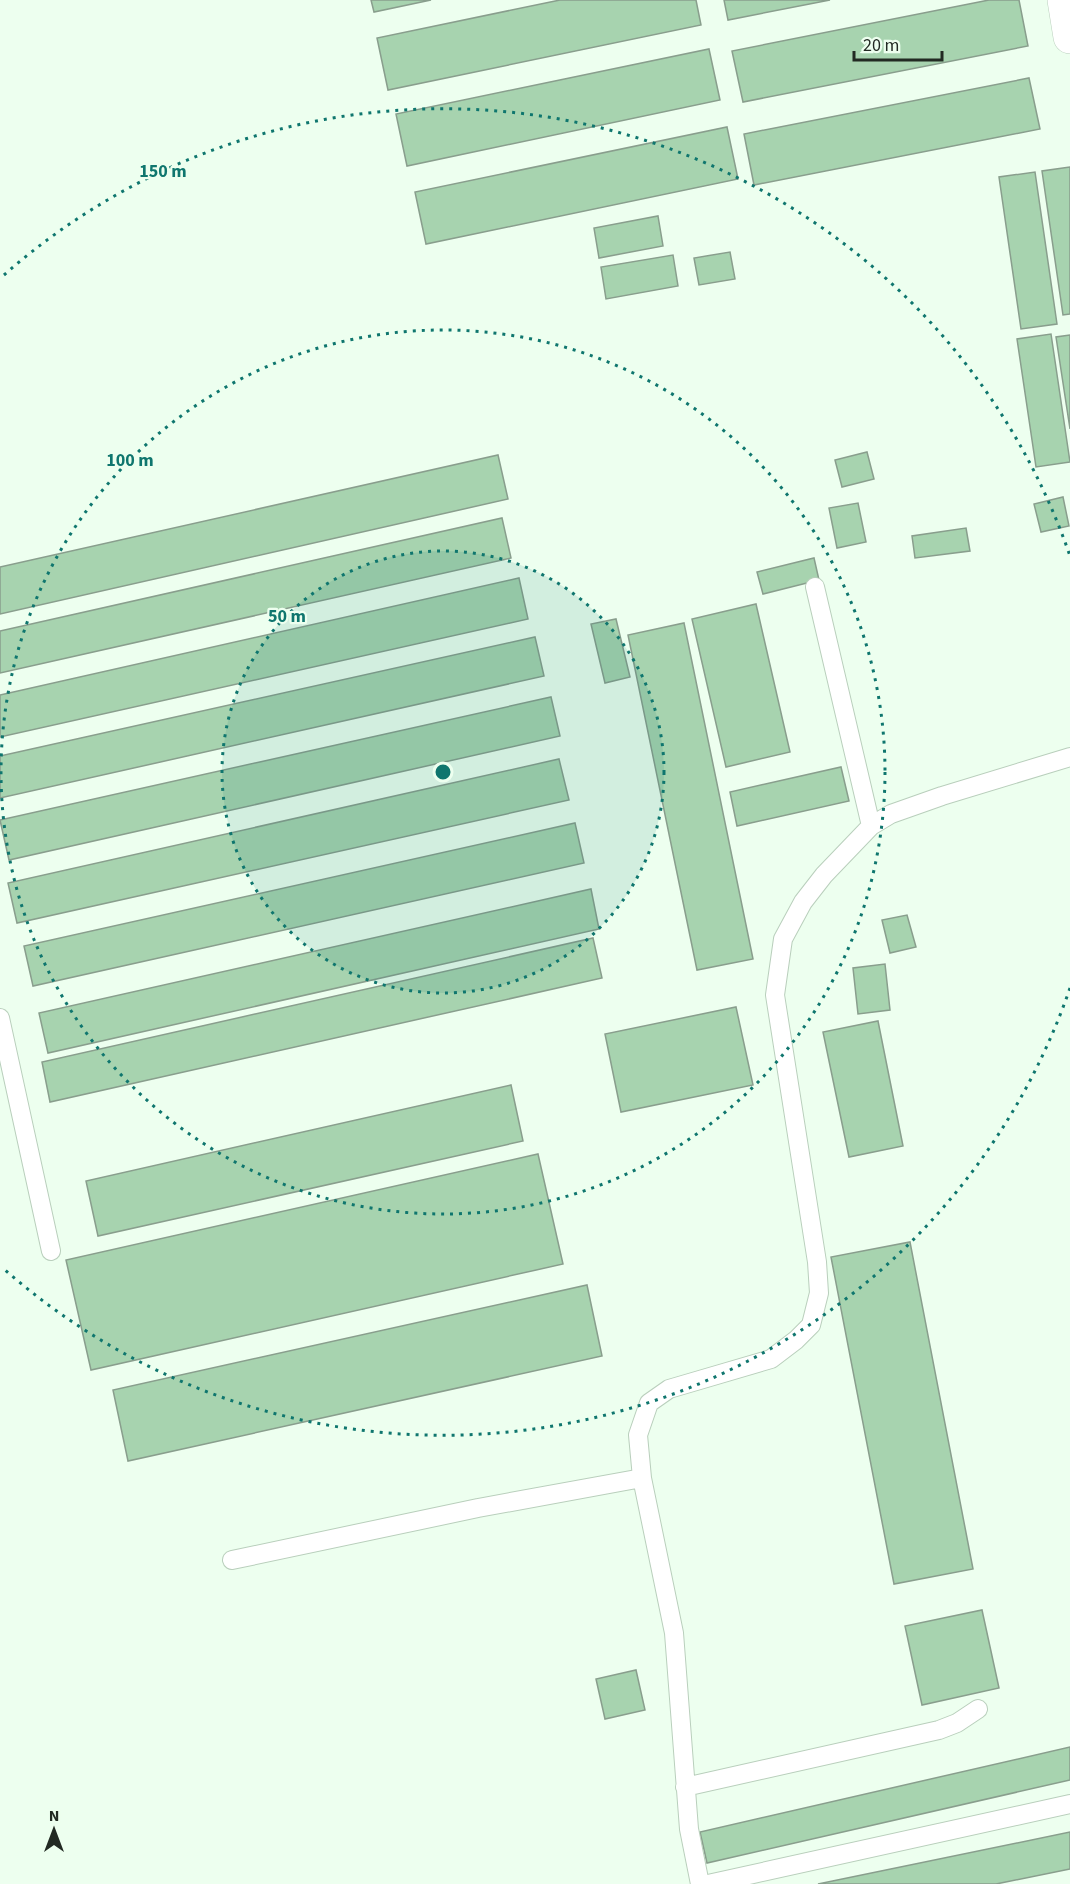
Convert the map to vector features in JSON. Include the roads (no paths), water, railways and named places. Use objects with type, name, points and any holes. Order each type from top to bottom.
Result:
[{"type":"street","points":[[1064,0],[1070,38]]},
{"type":"lane","points":[[815,587],[871,825]]},
{"type":"lane","points":[[700,1884],[689,1829],[674,1633],[642,1478],[638,1435],[649,1403],[669,1389],[771,1359],[796,1340],[811,1324],[819,1293],[817,1262],[776,995],[783,939],[803,902],[824,875],[871,825],[891,814],[942,796],[1070,757]]},
{"type":"lane","points":[[0,1018],[51,1251]]},
{"type":"lane","points":[[232,1560],[478,1508],[642,1478]]},
{"type":"lane","points":[[685,1787],[939,1730],[957,1723],[978,1708]]},
{"type":"lane","points":[[708,1884],[1070,1804]]}]
